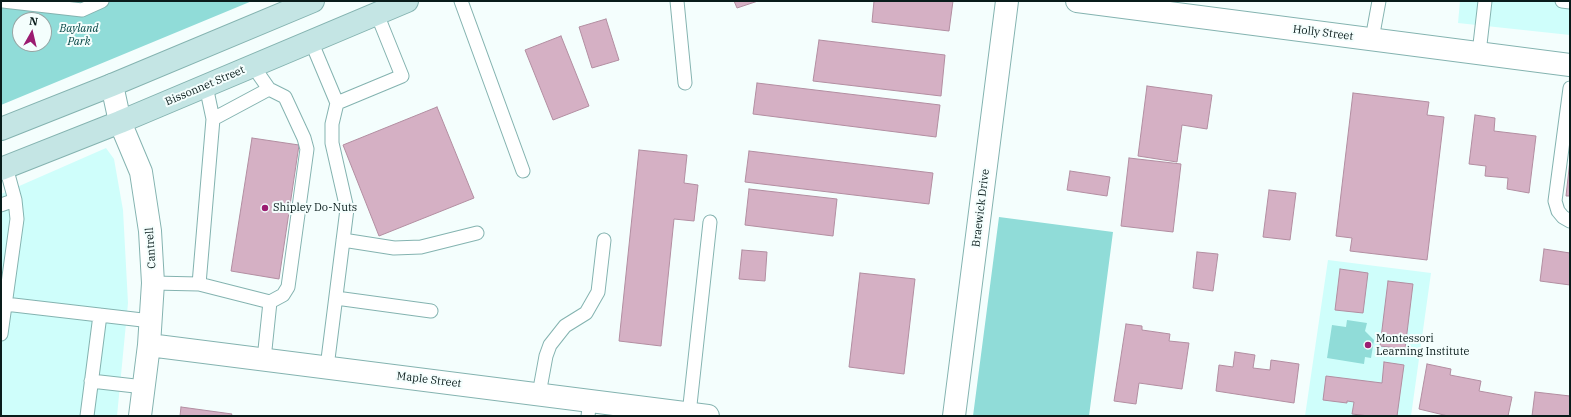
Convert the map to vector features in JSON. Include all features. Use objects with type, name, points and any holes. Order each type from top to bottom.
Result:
[{"type":"main road","points":[[1,129],[112,85],[313,1]]},
{"type":"main road","name":"Bissonnet Street","points":[[3,168],[120,122],[407,1]]},
{"type":"street","name":"Braewick Drive","points":[[954,416],[1007,1]]},
{"type":"street","name":"Holly Street","points":[[1077,1],[1570,65]]},
{"type":"street","name":"Cantrell","points":[[112,85],[120,122],[141,172],[150,231],[153,283],[150,345],[140,416]]},
{"type":"street","name":"Maple Street","points":[[150,345],[539,394],[588,408],[698,415]]},
{"type":"lane","points":[[3,1],[82,10],[102,1]]},
{"type":"lane","points":[[461,1],[523,171]]},
{"type":"lane","points":[[677,1],[685,83]]},
{"type":"lane","points":[[1372,39],[1379,1]]},
{"type":"lane","points":[[1479,53],[1485,1]]},
{"type":"lane","points":[[1562,1],[1570,2]]},
{"type":"lane","points":[[337,103],[402,76],[377,14]]},
{"type":"lane","points":[[312,41],[337,103],[332,124],[332,143],[347,209],[327,367]]},
{"type":"lane","points":[[153,283],[199,284],[270,302],[283,295],[288,287],[307,149],[304,138],[285,97],[269,89],[253,66]]},
{"type":"lane","points":[[199,284],[213,119],[206,86]]},
{"type":"lane","points":[[1570,88],[1555,201],[1558,210],[1563,217],[1570,221]]},
{"type":"lane","points":[[213,119],[269,89]]},
{"type":"lane","points":[[1,334],[17,219],[15,200],[3,168]]},
{"type":"lane","points":[[1,205],[15,200]]},
{"type":"lane","points":[[698,415],[710,222]]},
{"type":"lane","points":[[344,240],[394,248],[420,248],[477,233]]},
{"type":"lane","points":[[539,394],[546,356],[550,345],[565,326],[586,313],[598,292],[604,240]]},
{"type":"lane","points":[[336,298],[431,311]]},
{"type":"lane","points":[[264,359],[270,302]]},
{"type":"lane","points":[[5,304],[151,322]]},
{"type":"lane","points":[[87,416],[100,315]]},
{"type":"lane","points":[[91,381],[144,387]]},
{"type":"shaded area","points":[[1460,1],[1570,1],[1570,35],[1458,23]]},
{"type":"shaded area","points":[[106,148],[114,159],[123,210],[128,303],[117,416],[1,416],[1,194]]},
{"type":"shaded area","name":"Montessori Learning Institute","points":[[1328,260],[1431,273],[1411,416],[1305,416]]},
{"type":"green space","name":"Bayland Park","points":[[1,1],[252,1],[1,105]]},
{"type":"green space","points":[[999,217],[1113,232],[1089,416],[973,416]]},
{"type":"green space","points":[[1347,320],[1367,323],[1365,331],[1374,340],[1371,358],[1365,357],[1364,364],[1327,358],[1332,325],[1346,327]]},
{"type":"building","points":[[734,1],[758,1],[737,8]]},
{"type":"building","points":[[874,1],[953,1],[949,31],[872,22]]},
{"type":"building","points":[[606,19],[619,60],[592,68],[579,27]]},
{"type":"building","points":[[561,36],[589,106],[553,120],[525,50]]},
{"type":"building","points":[[819,40],[945,55],[941,96],[813,81]]},
{"type":"building","points":[[757,83],[940,105],[936,137],[753,114]]},
{"type":"building","points":[[1147,86],[1212,95],[1207,129],[1182,125],[1177,162],[1138,156]]},
{"type":"building","points":[[1353,93],[1429,102],[1427,115],[1444,117],[1427,260],[1350,251],[1352,238],[1336,236]]},
{"type":"building","points":[[437,107],[474,198],[379,236],[343,145]]},
{"type":"building","points":[[1475,115],[1495,118],[1494,131],[1536,136],[1529,193],[1507,189],[1508,178],[1485,176],[1486,166],[1469,164]]},
{"type":"building","name":"Shipley Do-Nuts","points":[[252,138],[299,145],[279,279],[231,271]]},
{"type":"building","points":[[639,150],[687,155],[684,183],[698,185],[694,221],[674,219],[661,346],[619,341]]},
{"type":"building","points":[[749,151],[933,173],[929,204],[745,182]]},
{"type":"building","points":[[1129,158],[1181,164],[1173,232],[1121,226]]},
{"type":"building","points":[[1570,160],[1570,196],[1566,196]]},
{"type":"building","points":[[1070,171],[1110,177],[1107,196],[1067,190]]},
{"type":"building","points":[[749,189],[837,199],[833,236],[745,225]]},
{"type":"building","points":[[1269,190],[1296,193],[1290,240],[1263,237]]},
{"type":"building","points":[[1544,249],[1570,253],[1570,285],[1540,281]]},
{"type":"building","points":[[742,250],[767,252],[765,281],[739,279]]},
{"type":"building","points":[[1197,252],[1218,254],[1213,291],[1193,288]]},
{"type":"building","points":[[1340,269],[1368,273],[1363,313],[1335,310]]},
{"type":"building","points":[[860,273],[915,279],[904,374],[849,367]]},
{"type":"building","points":[[1388,281],[1413,284],[1405,349],[1380,346]]},
{"type":"building","points":[[1126,324],[1142,326],[1142,330],[1170,334],[1169,341],[1189,343],[1182,389],[1139,383],[1136,404],[1114,401]]},
{"type":"building","points":[[1235,352],[1255,355],[1253,368],[1270,370],[1271,360],[1299,364],[1294,403],[1216,391],[1219,365],[1233,367]]},
{"type":"building","points":[[1384,362],[1404,365],[1397,416],[1369,416],[1352,414],[1354,402],[1347,401],[1347,403],[1323,400],[1326,376],[1382,383]]},
{"type":"building","points":[[1427,364],[1451,369],[1450,375],[1481,381],[1479,391],[1512,397],[1508,416],[1448,416],[1419,409]]},
{"type":"building","points":[[1535,392],[1570,396],[1570,416],[1532,416]]},
{"type":"building","points":[[181,407],[232,414],[231,416],[180,416]]},
{"type":"place","name":"Shipley Do-Nuts","points":[[265,208]]},
{"type":"place","name":"Montessori Learning Institute","points":[[1368,345]]}]
